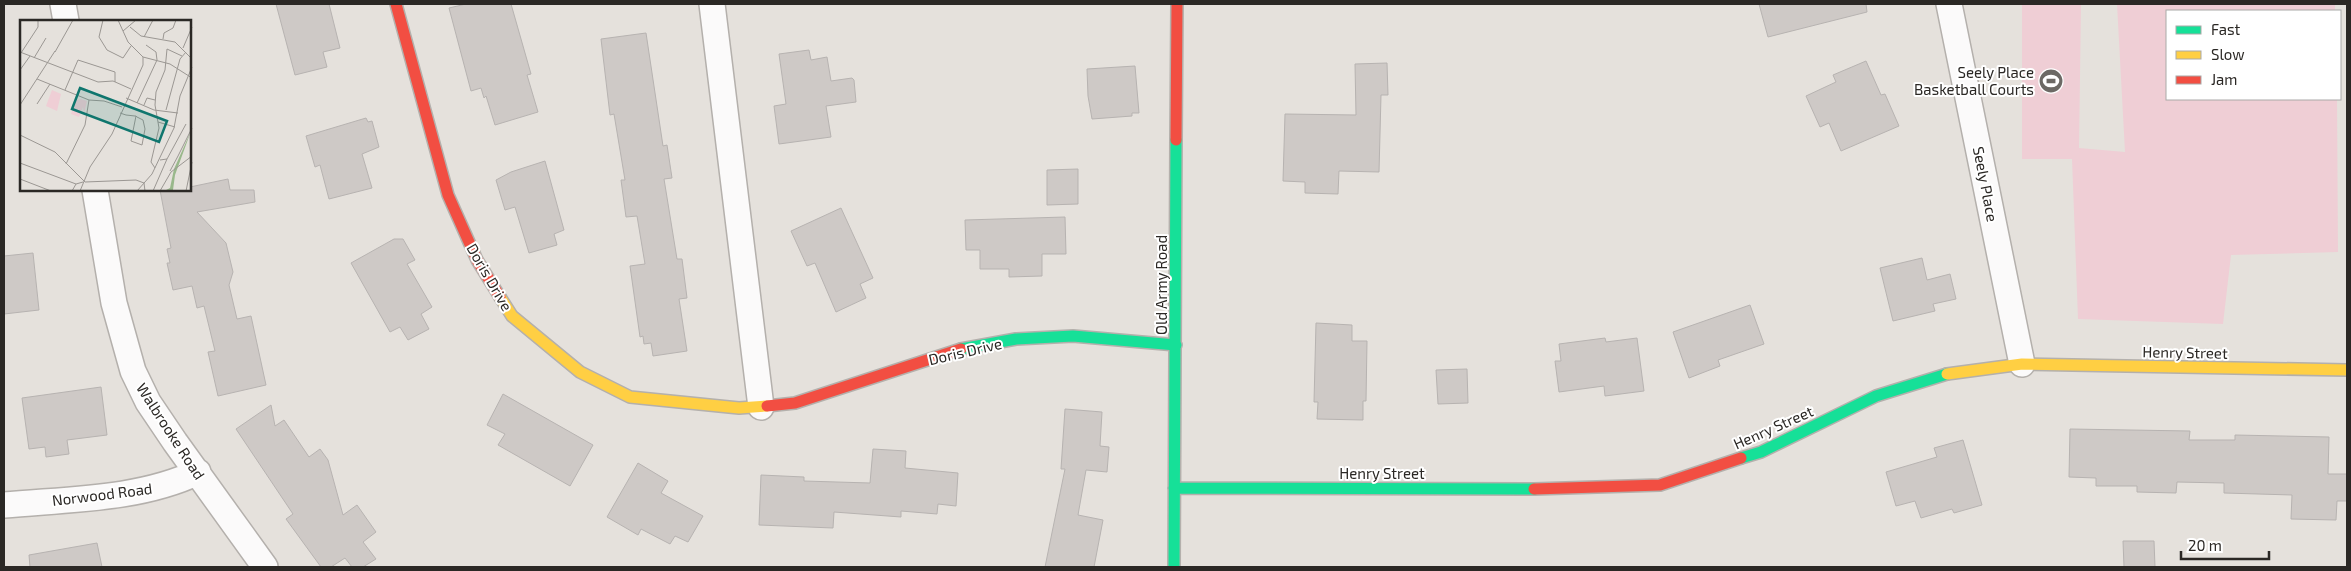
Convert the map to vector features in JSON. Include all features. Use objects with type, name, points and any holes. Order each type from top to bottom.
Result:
[{"type":"street","points":[[63,4],[66,20]]},
{"type":"street","name":"Doris Drive","points":[[396,4],[448,194],[477,260],[512,316],[580,372],[630,397],[739,408],[795,403],[956,350],[1016,339],[1073,336],[1176,345]]},
{"type":"street","points":[[712,4],[761,406]]},
{"type":"street","name":"Old Army Road","points":[[1174,567],[1177,4]]},
{"type":"street","name":"Seely Place","points":[[1949,4],[2022,364]]},
{"type":"street","name":"Walbrooke Road","points":[[95,191],[114,302],[133,371],[148,402],[265,567]]},
{"type":"street","name":"Henry Street","points":[[1174,488],[1540,489],[1660,485],[1760,452],[1876,396],[1952,373],[2022,364],[2347,370]]},
{"type":"street","name":"Norwood Road","points":[[4,505],[142,491],[181,480],[198,472]]},
{"type":"shaded area","points":[[2022,4],[2081,4],[2079,148],[2125,152],[2117,4],[2335,4],[2335,10],[2166,10],[2166,100],[2337,100],[2338,252],[2231,255],[2223,324],[2078,319],[2072,159],[2022,159]]},
{"type":"building","points":[[276,4],[329,4],[340,48],[323,52],[327,67],[295,75]]},
{"type":"building","points":[[466,4],[511,4],[531,74],[527,75],[538,112],[495,125],[486,96],[484,98],[481,88],[471,91],[449,8]]},
{"type":"building","points":[[1759,4],[1866,4],[1867,12],[1768,37]]},
{"type":"building","points":[[646,33],[663,146],[667,145],[672,178],[664,179],[677,259],[682,259],[687,298],[679,299],[687,351],[653,356],[651,343],[644,344],[643,336],[640,337],[630,266],[645,264],[637,216],[626,217],[621,180],[625,180],[614,114],[610,115],[601,39]]},
{"type":"building","points":[[809,50],[811,60],[827,57],[831,81],[852,78],[854,80],[856,102],[826,106],[831,137],[779,144],[774,106],[786,104],[779,54]]},
{"type":"building","points":[[1866,61],[1881,95],[1885,94],[1899,126],[1841,151],[1829,123],[1820,127],[1806,96],[1836,82],[1833,75]]},
{"type":"building","points":[[1387,63],[1388,95],[1381,95],[1379,172],[1339,171],[1338,194],[1305,193],[1305,182],[1283,181],[1285,114],[1356,115],[1355,64]]},
{"type":"building","points":[[1135,66],[1139,113],[1132,113],[1132,116],[1092,119],[1088,96],[1087,69]]},
{"type":"building","points":[[366,118],[368,122],[372,121],[379,147],[362,154],[372,188],[329,199],[320,165],[315,167],[306,136]]},
{"type":"building","points":[[545,161],[564,230],[554,234],[557,245],[529,253],[515,207],[505,210],[496,180],[511,172]]},
{"type":"building","points":[[1078,169],[1078,204],[1047,205],[1047,170]]},
{"type":"building","points":[[228,179],[230,190],[254,190],[255,202],[197,212],[226,243],[233,272],[229,285],[237,319],[251,316],[266,385],[218,396],[208,352],[215,351],[204,306],[197,308],[192,286],[173,290],[167,263],[170,263],[167,249],[171,248],[160,191],[191,191],[191,187]]},
{"type":"building","points":[[841,208],[873,278],[860,284],[866,298],[836,312],[815,263],[807,266],[791,231]]},
{"type":"building","points":[[1065,217],[1066,254],[1042,254],[1042,276],[1009,277],[1009,269],[980,269],[980,250],[966,250],[965,220]]},
{"type":"building","points":[[394,239],[403,239],[415,260],[407,264],[432,307],[421,314],[429,329],[408,340],[400,327],[390,332],[351,263]]},
{"type":"building","points":[[33,253],[39,310],[4,314],[4,256]]},
{"type":"building","points":[[1922,258],[1927,280],[1950,274],[1956,299],[1933,304],[1935,311],[1893,321],[1880,268]]},
{"type":"building","points":[[1750,305],[1764,344],[1718,360],[1720,366],[1689,378],[1673,332]]},
{"type":"building","points":[[1316,323],[1352,325],[1352,341],[1367,341],[1366,401],[1363,401],[1363,420],[1317,419],[1318,402],[1314,402]]},
{"type":"building","points":[[1605,338],[1606,342],[1637,338],[1644,391],[1605,396],[1604,386],[1559,392],[1555,361],[1561,361],[1559,344]]},
{"type":"building","points":[[1467,369],[1468,403],[1438,404],[1436,370]]},
{"type":"building","points":[[101,387],[107,435],[67,440],[69,454],[46,457],[45,447],[29,449],[22,398]]},
{"type":"building","points":[[503,394],[593,445],[570,486],[498,445],[505,434],[487,425]]},
{"type":"building","points":[[271,405],[275,426],[284,420],[309,457],[320,449],[328,460],[343,515],[357,505],[376,532],[363,542],[376,559],[363,567],[352,567],[345,558],[331,567],[321,567],[286,519],[293,514],[236,429]]},
{"type":"building","points":[[1065,409],[1102,412],[1100,446],[1109,447],[1107,472],[1086,470],[1078,515],[1103,520],[1094,567],[1045,567],[1065,469],[1061,469]]},
{"type":"building","points":[[2070,429],[2190,431],[2189,440],[2235,440],[2235,435],[2329,437],[2328,474],[2347,474],[2347,501],[2337,501],[2336,520],[2291,519],[2292,495],[2224,493],[2224,483],[2177,482],[2176,493],[2137,492],[2137,486],[2096,486],[2096,478],[2069,477]]},
{"type":"building","points":[[1963,440],[1982,505],[1954,513],[1952,509],[1921,518],[1915,501],[1896,506],[1886,472],[1937,457],[1934,448]]},
{"type":"building","points":[[873,449],[906,451],[905,468],[958,473],[956,506],[938,504],[937,514],[901,511],[901,517],[834,512],[833,528],[759,525],[761,475],[804,477],[804,481],[870,483]]},
{"type":"building","points":[[638,463],[668,481],[661,493],[703,516],[688,542],[675,536],[670,544],[641,529],[638,535],[607,517]]},
{"type":"building","points":[[2123,541],[2154,541],[2155,567],[2124,567]]},
{"type":"building","points":[[97,543],[102,567],[30,567],[29,555]]},
{"type":"traffic: fast","points":[[1174,567],[1176,140]]},
{"type":"traffic: fast","points":[[961,349],[1016,339],[1073,336],[1176,345]]},
{"type":"traffic: fast","points":[[1741,458],[1761,452],[1876,396],[1947,374]]},
{"type":"traffic: fast","points":[[1174,488],[1534,489]]},
{"type":"traffic: slow","points":[[500,297],[512,316],[580,372],[630,397],[739,408],[767,406]]},
{"type":"traffic: slow","points":[[1947,374],[2022,364],[2347,370]]},
{"type":"traffic: jam","points":[[396,4],[448,195],[477,260],[500,297]]},
{"type":"traffic: jam","points":[[1176,140],[1177,4]]},
{"type":"traffic: jam","points":[[767,406],[795,403],[961,349]]},
{"type":"traffic: jam","points":[[1534,489],[1660,485],[1741,458]]},
{"type":"place","name":"Seely Place Basketball Courts","points":[[2051,81]]}]
